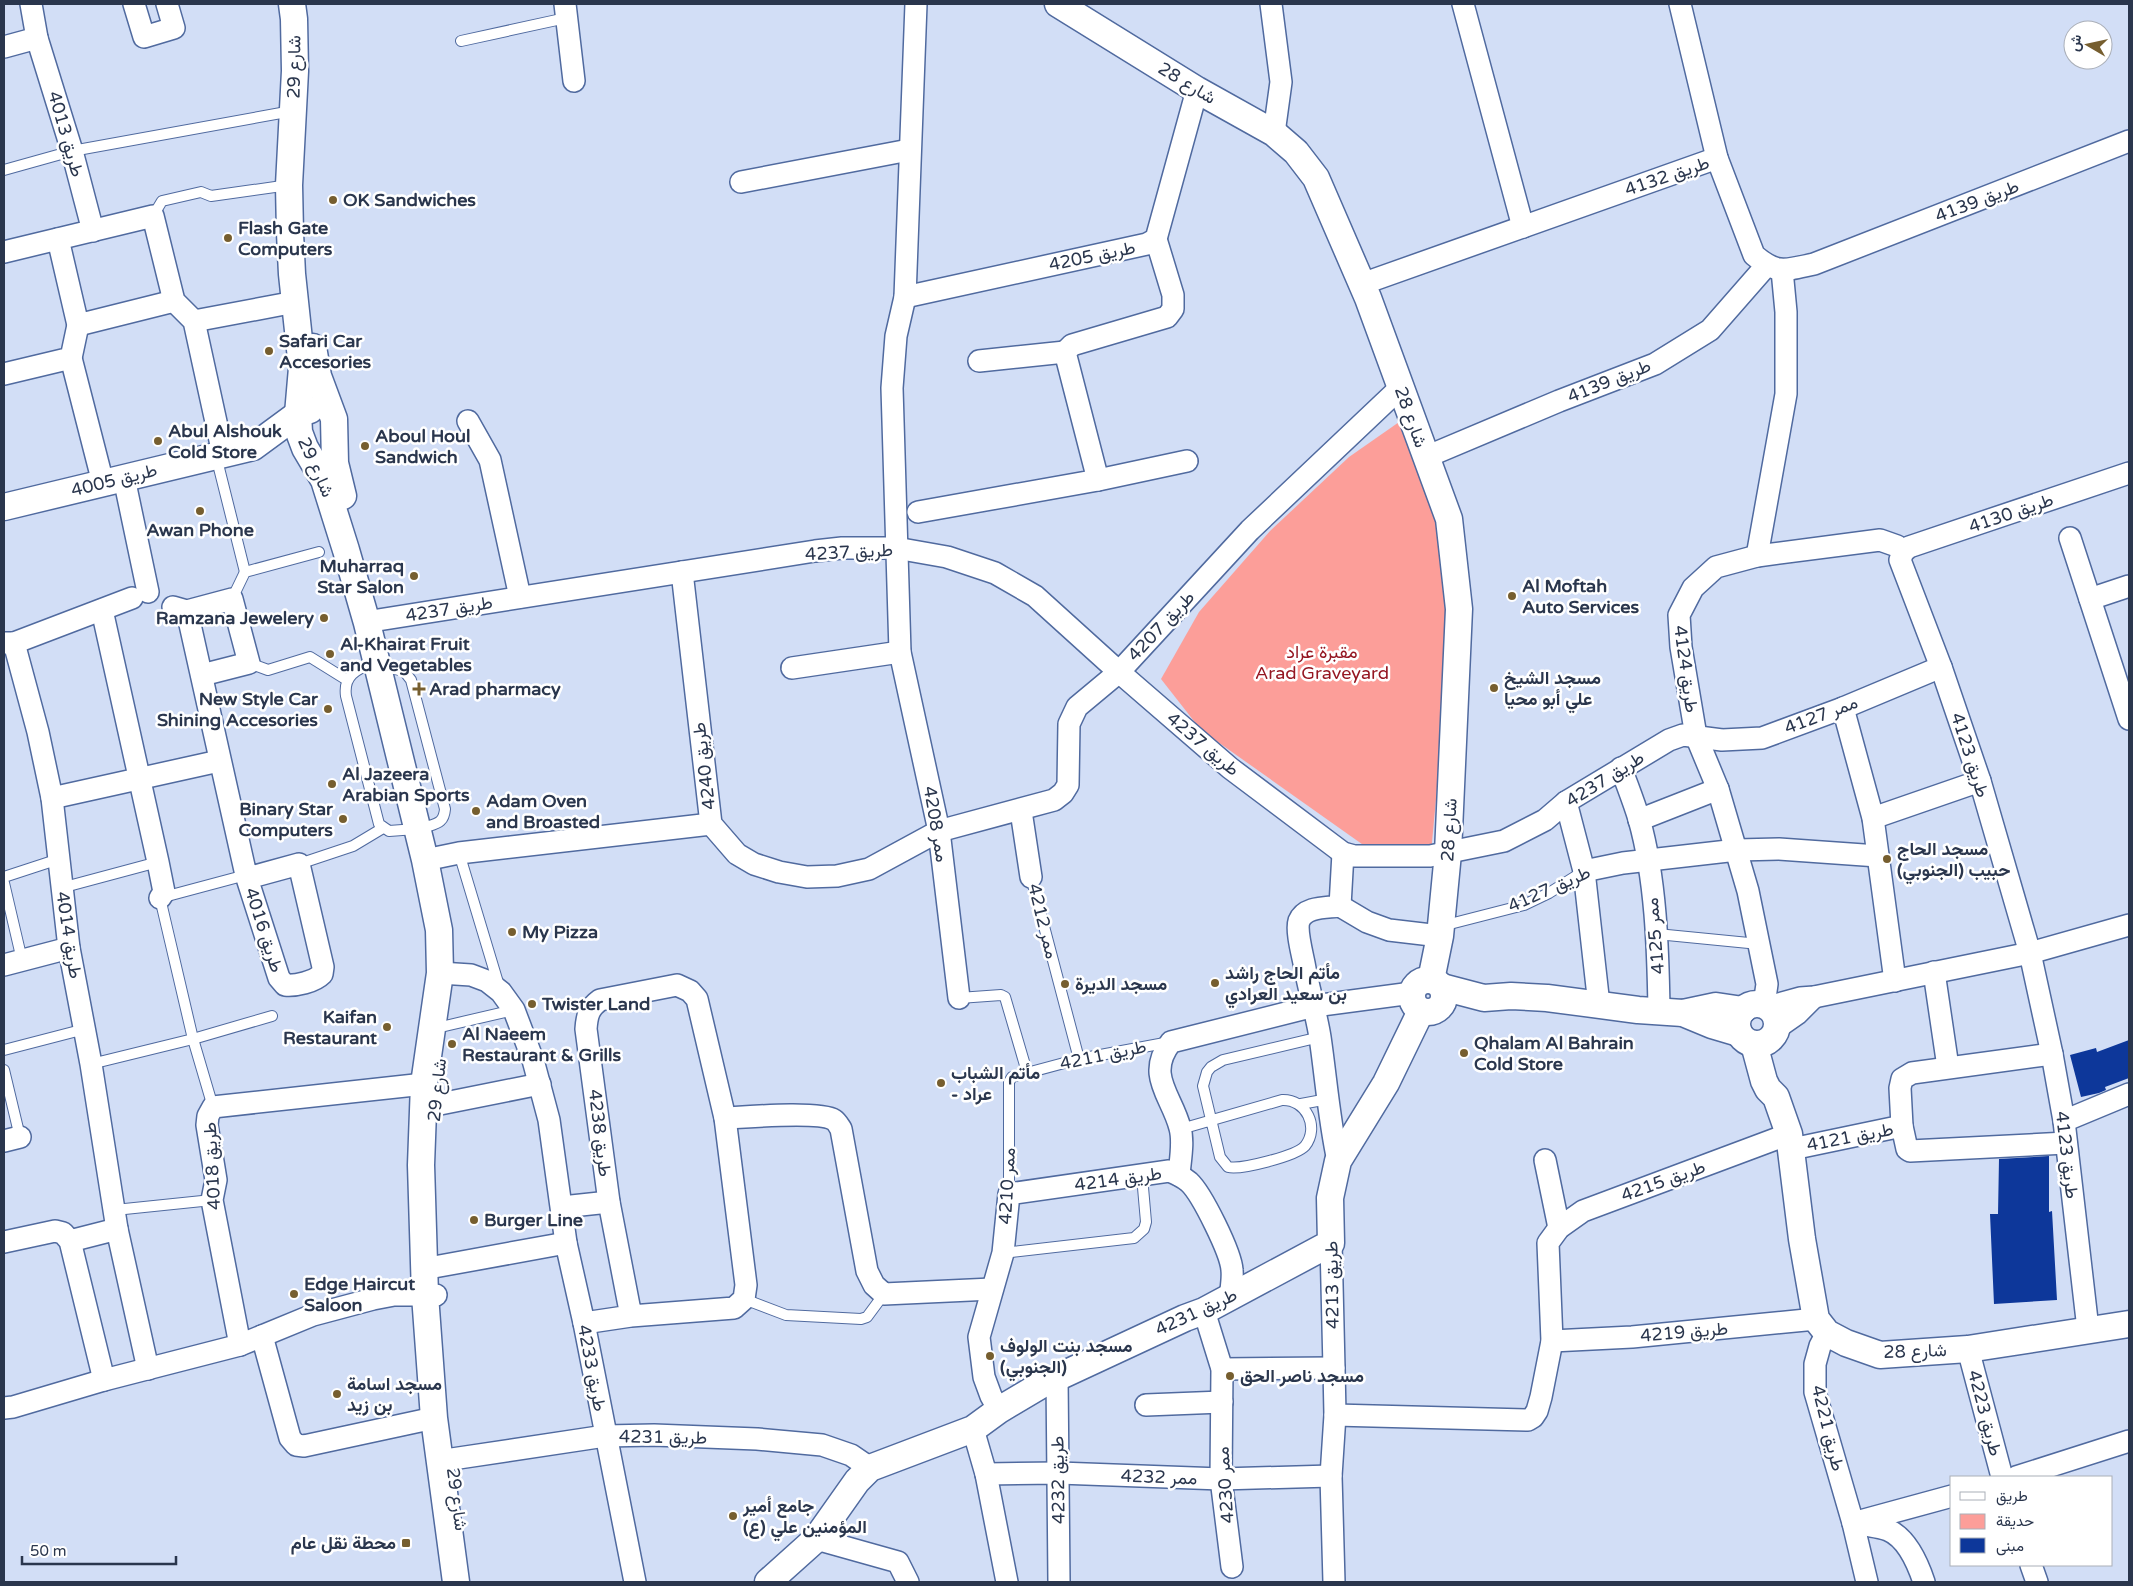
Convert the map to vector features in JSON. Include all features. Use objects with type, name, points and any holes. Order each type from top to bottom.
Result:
[{"type":"street","name":"طريق 4013","points":[[31,4],[37,38],[72,151],[93,231]]},
{"type":"street","points":[[134,4],[144,37],[174,28],[167,4]]},
{"type":"street","name":"شارع 29","points":[[292,4],[295,71],[289,185],[290,233],[302,368],[298,414],[299,432],[305,448],[328,489],[372,622]]},
{"type":"street","name":"شارع 29","points":[[308,4],[308,76],[300,191],[302,261],[315,366],[334,419],[335,463],[338,478],[423,828],[440,857],[453,943],[447,973],[421,1165],[440,1417],[456,1582]]},
{"type":"street","points":[[896,548],[892,388],[896,336],[905,297],[916,4]]},
{"type":"street","name":"شارع 28","points":[[1059,4],[1198,90],[1274,133],[1296,152],[1316,178],[1362,284],[1449,519],[1458,610],[1448,853],[1441,931],[1429,995]]},
{"type":"street","points":[[1271,4],[1281,82],[1274,133]]},
{"type":"street","points":[[1463,4],[1523,227]]},
{"type":"street","name":"طريق 4132","points":[[1362,284],[1717,158],[1680,4]]},
{"type":"street","points":[[566,11],[574,81]]},
{"type":"street","points":[[4,47],[37,38]]},
{"type":"street","name":"طريق 4205","points":[[905,297],[1147,244],[1156,239],[1198,90]]},
{"type":"street","name":"طريق 4139","points":[[1426,457],[1559,401],[1655,364],[1710,330],[1774,268],[1814,264],[2129,141]]},
{"type":"street","points":[[741,182],[910,150]]},
{"type":"street","points":[[1717,158],[1754,255],[1774,268],[1786,312],[1786,394],[1757,556]]},
{"type":"street","points":[[4,252],[154,216],[174,301],[194,321],[219,455]]},
{"type":"street","points":[[9,643],[140,595],[113,481],[71,358],[78,325],[58,239]]},
{"type":"street","points":[[979,361],[1065,352],[1072,345],[1167,317],[1174,308],[1173,295],[1156,239]]},
{"type":"street","points":[[78,325],[174,301]]},
{"type":"street","points":[[194,321],[295,302]]},
{"type":"street","points":[[1065,352],[1098,480]]},
{"type":"street","points":[[4,374],[71,358]]},
{"type":"street","name":"طريق 4207","points":[[939,831],[1021,811],[1054,800],[1063,793],[1068,785],[1070,774],[1069,724],[1077,707],[1119,672],[1250,530],[1400,388]]},
{"type":"street","name":"طريق 4005","points":[[4,507],[253,446],[298,414],[314,409],[331,409]]},
{"type":"street","points":[[468,422],[490,460],[520,597]]},
{"type":"street","name":"طريق 4005","points":[[253,446],[270,449],[305,448],[335,439]]},
{"type":"street","points":[[918,512],[1098,480],[1187,461]]},
{"type":"street","name":"طريق 4130","points":[[1901,556],[1908,547],[2129,473]]},
{"type":"street","points":[[2070,538],[2129,719]]},
{"type":"street","name":"طريق 4124","points":[[1759,1021],[1768,988],[1737,850],[1718,789],[1696,736],[1681,647],[1679,616],[1693,588],[1716,567],[1757,556],[1880,540],[1897,546],[1901,556]]},
{"type":"street","name":"طريق 4237","points":[[372,622],[815,551],[842,548],[896,548],[946,557],[996,573],[1035,596],[1230,768],[1343,853],[1372,857],[1430,856],[1504,841],[1545,820],[1566,802],[1669,740],[1683,735],[1696,736]]},
{"type":"street","name":"ممر 4208","points":[[896,548],[900,652],[939,831],[959,998]]},
{"type":"street","name":"طريق 4123","points":[[1901,556],[1980,781],[2030,953],[2052,1054],[2064,1121],[2088,1329]]},
{"type":"street","name":"طريق 4240","points":[[682,572],[711,824],[737,854],[754,864],[780,872],[807,877],[837,876],[869,869],[939,831]]},
{"type":"street","points":[[2090,599],[2129,586]]},
{"type":"street","points":[[202,676],[249,663],[232,599]]},
{"type":"street","name":"طريق 4016","points":[[232,599],[180,609],[202,676],[219,761],[246,875],[280,978],[284,985],[292,986],[317,979],[322,974],[323,967],[299,864],[255,876],[246,875]]},
{"type":"street","points":[[102,610],[158,862],[164,892],[160,898]]},
{"type":"street","name":"طريق 4014","points":[[9,643],[38,732],[52,798],[69,948],[85,1029],[116,1220],[148,1369]]},
{"type":"street","points":[[792,668],[900,652]]},
{"type":"street","name":"ممر 4127","points":[[1696,736],[1722,740],[1762,738],[1843,708],[1941,667]]},
{"type":"street","points":[[1843,708],[1873,818],[1895,981]]},
{"type":"street","points":[[52,798],[219,761]]},
{"type":"street","points":[[1621,768],[1639,820],[1647,861],[1737,850],[1779,849],[1878,856]]},
{"type":"street","points":[[1873,818],[1980,781]]},
{"type":"street","points":[[1639,820],[1718,789]]},
{"type":"street","points":[[1566,802],[1584,872],[1599,1005]]},
{"type":"street","name":"ممر 4212","points":[[1021,811],[1031,877]]},
{"type":"street","points":[[440,857],[711,824]]},
{"type":"street","points":[[1340,906],[1343,853]]},
{"type":"street","name":"طريق 4127","points":[[1584,872],[1647,861]]},
{"type":"street","name":"ممر 4125","points":[[1647,861],[1657,934],[1671,1012]]},
{"type":"street","points":[[1338,1161],[1320,1037],[1305,973],[1298,924],[1304,914],[1313,909],[1340,906],[1367,922],[1390,930],[1441,931]]},
{"type":"street","points":[[1429,995],[1472,1005],[1484,998],[1511,996],[1547,998],[1638,1010],[1671,1012],[1712,1025],[1759,1021],[1800,998],[1814,997],[2030,953],[2129,925]]},
{"type":"street","points":[[13,963],[69,948]]},
{"type":"street","points":[[1934,972],[1948,1067]]},
{"type":"street","name":"شارع 29","points":[[430,1295],[434,1268],[430,1095],[445,1026],[447,973]]},
{"type":"street","name":"طريق 4233","points":[[447,973],[471,975],[487,982],[501,992],[514,1010],[540,1084],[549,1120],[566,1243],[584,1323],[635,1582]]},
{"type":"street","name":"طريق 4238","points":[[631,1316],[609,1202],[586,1029],[587,1017],[592,1006],[600,1000],[677,985],[690,991],[697,999],[725,1118],[746,1286],[744,1299]]},
{"type":"street","name":"طريق 4211","points":[[1179,1175],[1181,1129],[1161,1083],[1159,1067],[1164,1050],[1171,1042],[1314,1006],[1429,995]]},
{"type":"street","name":"طريق 4213","points":[[1334,1582],[1331,1476],[1335,1415],[1330,1198],[1338,1161],[1386,1083],[1429,995]]},
{"type":"street","points":[[1759,1021],[1764,1081],[1768,1089],[1776,1097],[1791,1141],[1802,1239],[1821,1326]]},
{"type":"street","name":"طريق 4121","points":[[1791,1141],[1902,1126],[1900,1088],[1902,1078],[1912,1073],[2052,1054]]},
{"type":"street","name":"طريق 4018","points":[[240,1345],[212,1200],[216,1180],[207,1125],[208,1116],[213,1107],[430,1095],[540,1084]]},
{"type":"street","points":[[2064,1121],[2129,1094]]},
{"type":"street","points":[[725,1118],[781,1115],[826,1116],[836,1120],[841,1129],[867,1271],[874,1285],[884,1294],[992,1289]]},
{"type":"street","points":[[1902,1126],[1907,1149],[1910,1151],[2066,1142]]},
{"type":"street","name":"طريق 4215","points":[[1553,1236],[1583,1211],[1791,1141]]},
{"type":"street","points":[[1335,1415],[1528,1420],[1533,1417],[1537,1411],[1552,1341],[1553,1236],[1546,1160]]},
{"type":"street","name":"طريق 4214","points":[[1009,1194],[1169,1171],[1179,1175],[1198,1192],[1225,1247],[1232,1269],[1230,1298]]},
{"type":"street","name":"ممر 4210","points":[[999,1410],[984,1377],[979,1337],[1002,1253],[1009,1194]]},
{"type":"street","points":[[562,1207],[609,1202]]},
{"type":"street","points":[[70,1241],[116,1220]]},
{"type":"street","points":[[4,1242],[54,1231],[63,1233],[70,1241],[104,1380]]},
{"type":"street","points":[[434,1268],[566,1243]]},
{"type":"street","name":"طريق 4231","points":[[768,1582],[816,1539],[857,1481],[870,1468],[973,1429],[999,1410],[1057,1377],[1204,1311],[1331,1243]]},
{"type":"street","points":[[4,1408],[240,1345],[313,1315],[373,1299],[394,1296],[430,1295]]},
{"type":"street","points":[[584,1323],[631,1316],[734,1308],[744,1299]]},
{"type":"street","name":"ممر 4230","points":[[1204,1311],[1222,1369],[1221,1479],[1232,1567]]},
{"type":"street","name":"شارع 28","points":[[1821,1326],[1846,1344],[1880,1355],[1968,1349],[2129,1324]]},
{"type":"street","name":"طريق 4219","points":[[1552,1341],[1821,1326]]},
{"type":"street","name":"طريق 4221","points":[[1821,1326],[1820,1346],[1815,1364],[1815,1392],[1853,1523],[1867,1582]]},
{"type":"street","points":[[262,1336],[290,1438],[296,1445],[304,1446],[440,1417]]},
{"type":"street","name":"طريق 4223","points":[[1968,1349],[2002,1476]]},
{"type":"street","points":[[1222,1369],[1334,1368]]},
{"type":"street","name":"طريق 4232","points":[[1057,1377],[1059,1582]]},
{"type":"street","points":[[1146,1405],[1222,1402]]},
{"type":"street","name":"شارع 29","points":[[440,1417],[452,1459],[469,1582]]},
{"type":"street","points":[[973,1429],[986,1474],[1007,1582]]},
{"type":"street","name":"طريق 4231","points":[[452,1459],[605,1436],[654,1435],[757,1439],[822,1445],[851,1455],[870,1468]]},
{"type":"street","points":[[2019,1476],[2129,1441]]},
{"type":"street","name":"ممر 4232","points":[[986,1474],[1058,1473],[1221,1479],[1331,1476]]},
{"type":"street","points":[[1853,1523],[1950,1497]]},
{"type":"street","points":[[1853,1523],[1889,1531],[1904,1544],[1915,1560],[1924,1582]]},
{"type":"street","points":[[816,1539],[898,1562],[908,1582]]},
{"type":"street","points":[[2031,1566],[2037,1582]]},
{"type":"lane","points":[[461,42],[566,11]]},
{"type":"lane","points":[[4,170],[72,151],[293,111]]},
{"type":"lane","points":[[154,216],[162,201],[201,192],[211,196],[289,185]]},
{"type":"lane","points":[[219,455],[245,572],[232,599]]},
{"type":"lane","points":[[245,572],[319,552]]},
{"type":"lane","points":[[249,663],[268,670],[310,658],[347,680]]},
{"type":"lane","points":[[382,828],[377,819],[346,696],[347,680],[356,670],[383,665]]},
{"type":"lane","points":[[299,864],[353,846],[382,828],[395,831],[423,828]]},
{"type":"lane","points":[[440,857],[501,992]]},
{"type":"lane","points":[[4,877],[59,859]]},
{"type":"lane","points":[[61,888],[158,862]]},
{"type":"lane","name":"طريق 4127","points":[[1441,931],[1524,904],[1549,893],[1584,872]]},
{"type":"lane","points":[[213,1107],[193,1039],[160,898],[246,875]]},
{"type":"lane","name":"ممر 4212","points":[[1031,877],[1079,1059]]},
{"type":"lane","points":[[4,883],[13,963]]},
{"type":"lane","points":[[1657,934],[1759,944]]},
{"type":"lane","points":[[959,998],[1001,995],[1005,997],[1027,1072]]},
{"type":"lane","points":[[445,1026],[514,1010]]},
{"type":"lane","points":[[91,1064],[193,1039],[272,1016]]},
{"type":"lane","points":[[4,1050],[85,1029]]},
{"type":"lane","points":[[1181,1129],[1213,1121],[1282,1100],[1295,1101],[1306,1110],[1311,1128],[1309,1139],[1302,1149],[1290,1155],[1234,1168],[1228,1167],[1220,1157],[1213,1121],[1203,1086],[1207,1072],[1211,1067],[1223,1060],[1320,1037]]},
{"type":"lane","name":"طريق 4211","points":[[1009,1082],[1012,1077],[1027,1072],[1079,1059],[1171,1042]]},
{"type":"lane","points":[[4,1070],[12,1139]]},
{"type":"lane","name":"ممر 4210","points":[[1009,1082],[1009,1194]]},
{"type":"lane","points":[[1301,1104],[1328,1099]]},
{"type":"lane","points":[[1002,1253],[1134,1238],[1144,1228],[1146,1222],[1142,1176]]},
{"type":"lane","points":[[116,1220],[212,1200]]},
{"type":"lane","points":[[744,1299],[786,1315],[861,1319],[867,1317],[884,1294]]},
{"type":"green space","name":"مقبرة عراد Arad Graveyard","points":[[1402,420],[1440,528],[1453,616],[1431,853],[1376,854],[1201,730],[1161,679],[1199,612],[1270,531],[1349,457]]},
{"type":"building","points":[[2129,1040],[2129,1078],[2105,1087],[2106,1090],[2099,1093],[2081,1097],[2070,1055],[2096,1048],[2097,1052]]},
{"type":"building","points":[[2049,1156],[2049,1212],[2052,1211],[2057,1300],[1994,1304],[1990,1214],[1998,1214],[1999,1159]]},
{"type":"place","name":"OK Sandwiches","points":[[333,200]]},
{"type":"place","name":"Flash Gate Computers","points":[[228,238]]},
{"type":"place","name":"Safari Car Accesories","points":[[269,351]]},
{"type":"place","name":"Abul Alshouk Cold Store","points":[[158,441]]},
{"type":"place","name":"Aboul Houl Sandwich","points":[[365,446]]},
{"type":"place","name":"Awan Phone","points":[[200,511]]},
{"type":"place","name":"Muharraq Star Salon","points":[[414,576]]},
{"type":"place","name":"Al Moftah Auto Services","points":[[1512,596]]},
{"type":"place","name":"Ramzana Jewelery","points":[[324,618]]},
{"type":"place","name":"Al-Khairat Fruit and Vegetables","points":[[330,654]]},
{"type":"place","name":"مسجد الشيخ علي أبو محيا","points":[[1494,688]]},
{"type":"place","name":"Arad pharmacy","points":[[419,689]]},
{"type":"place","name":"New Style Car Shining Accesories","points":[[328,709]]},
{"type":"place","name":"Al Jazeera Arabian Sports","points":[[332,784]]},
{"type":"place","name":"Adam Oven and Broasted","points":[[476,811]]},
{"type":"place","name":"Binary Star Computers","points":[[343,819]]},
{"type":"place","name":"مسجد الحاج حبيب (الجنوبي)","points":[[1887,859]]},
{"type":"place","name":"My Pizza","points":[[512,932]]},
{"type":"place","name":"مأتم الحاج راشد بن سعيد العرادي","points":[[1215,983]]},
{"type":"place","name":"مسجد الديرة","points":[[1065,984]]},
{"type":"place","name":"Twister Land","points":[[532,1004]]},
{"type":"place","name":"Kaifan Restaurant","points":[[387,1027]]},
{"type":"place","name":"Al Naeem Restaurant & Grills","points":[[452,1044]]},
{"type":"place","name":"Qhalam Al Bahrain Cold Store","points":[[1464,1053]]},
{"type":"place","name":"مأتم الشباب - عراد","points":[[941,1083]]},
{"type":"place","name":"Burger Line","points":[[474,1220]]},
{"type":"place","name":"Edge Haircut Saloon","points":[[294,1294]]},
{"type":"place","name":"مسجد بنت الولوف (الجنوبي)","points":[[990,1356]]},
{"type":"place","name":"مسجد ناصر الحق","points":[[1230,1376]]},
{"type":"place","name":"مسجد اسامة بن زيد","points":[[337,1394]]},
{"type":"place","name":"جامع أمير المؤمنين علي (ع)","points":[[733,1516]]},
{"type":"place","name":"محطة نقل عام","points":[[406,1543]]}]
